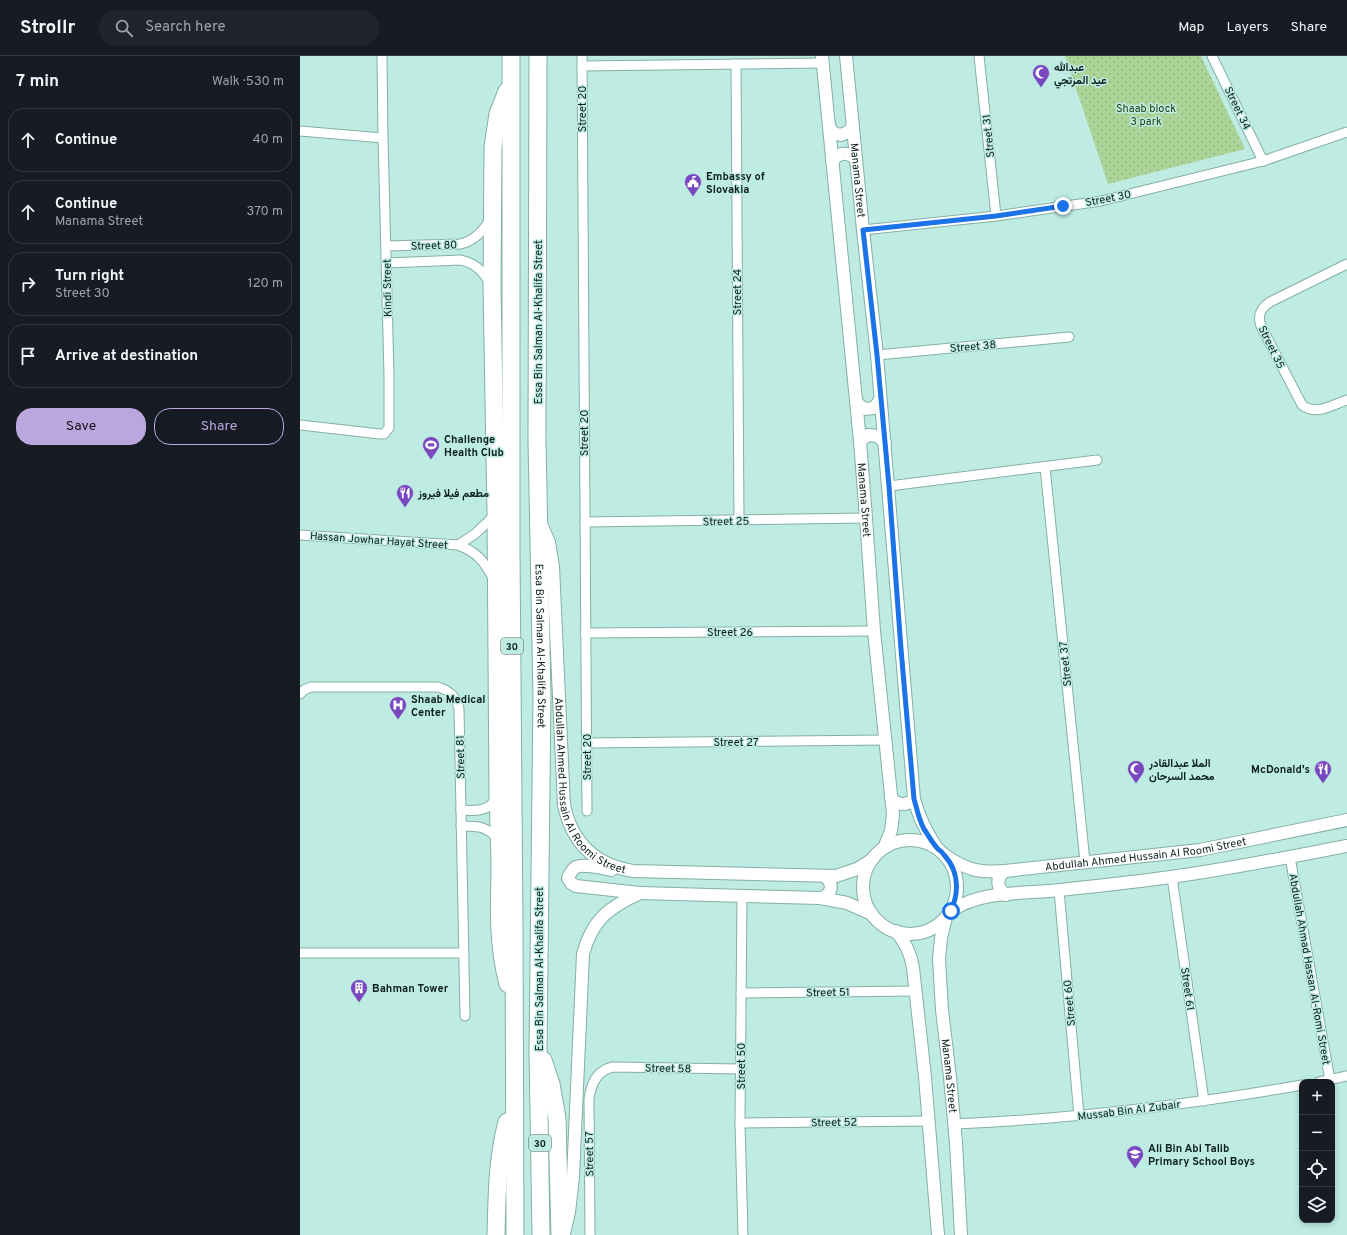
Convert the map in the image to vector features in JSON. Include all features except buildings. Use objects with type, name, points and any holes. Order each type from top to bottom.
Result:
[{"type":"highway","name":"30","points":[[511,56],[511,552],[515,1235]]},
{"type":"highway","name":"Essa Bin Salman Al-Khalifa Street","points":[[538,56],[537,440],[542,697],[538,1051],[541,1235]]},
{"type":"highway","points":[[511,84],[501,104],[494,136],[492,286],[496,514],[498,797],[500,840],[500,947],[506,977],[514,1001]]},
{"type":"highway","points":[[538,1051],[551,1084],[557,1118],[560,1235]]},
{"type":"highway","points":[[496,1235],[500,1157],[505,1129],[514,1103]]},
{"type":"street","name":"Kindi Street","points":[[300,425],[380,434],[387,432],[389,428],[387,263],[382,138],[382,56]]},
{"type":"street","name":"Street 20","points":[[582,56],[587,811]]},
{"type":"street","name":"Manama Street","points":[[846,56],[889,486],[914,799],[924,829],[941,852]]},
{"type":"street","name":"Street 31","points":[[979,56],[996,216]]},
{"type":"street","name":"Street 34","points":[[1212,56],[1263,160]]},
{"type":"street","points":[[582,66],[736,64],[822,60]]},
{"type":"street","name":"Manama Street","points":[[822,60],[860,442],[874,631],[892,798],[892,826],[884,848]]},
{"type":"street","name":"Street 24","points":[[736,64],[739,520]]},
{"type":"street","points":[[829,124],[834,133],[841,135],[850,131],[852,125]]},
{"type":"street","points":[[300,131],[382,138]]},
{"type":"street","name":"Street 30","points":[[863,230],[996,216],[1101,201],[1263,160],[1347,132]]},
{"type":"street","points":[[832,162],[834,158],[842,153],[850,154],[856,159]]},
{"type":"street","name":"Street 80","points":[[386,246],[467,243],[476,237],[493,216]]},
{"type":"street","name":"Street 80","points":[[387,263],[461,260],[476,266],[492,286]]},
{"type":"street","name":"Street 35","points":[[1347,264],[1265,305],[1259,318],[1261,326],[1302,406],[1316,411],[1347,400]]},
{"type":"street","name":"Street 38","points":[[877,355],[1069,337]]},
{"type":"street","points":[[856,402],[864,409],[874,408],[880,400]]},
{"type":"street","points":[[860,442],[868,435],[873,435],[878,436],[885,443]]},
{"type":"street","points":[[889,486],[1097,460]]},
{"type":"street","name":"Street 37","points":[[1045,467],[1085,862]]},
{"type":"street","name":"Hassan Jowhar Hayat Street","points":[[458,545],[475,534],[496,514]]},
{"type":"street","name":"Street 25","points":[[585,522],[866,518]]},
{"type":"street","name":"Abdullah Ahmed Hussain Al Roomi Street","points":[[538,520],[549,542],[553,567],[564,805],[566,815],[573,832],[585,848],[600,860],[620,869],[633,871],[836,876],[857,869],[873,858]]},
{"type":"street","name":"Hassan Jowhar Hayat Street","points":[[300,535],[458,545],[476,554],[483,561],[496,583]]},
{"type":"street","name":"Street 26","points":[[585,633],[874,631]]},
{"type":"street","name":"Street 81","points":[[300,694],[308,688],[314,687],[438,687],[448,691],[457,702],[459,709],[465,1016]]},
{"type":"street","name":"Street 27","points":[[587,743],[886,740]]},
{"type":"street","points":[[460,810],[475,811],[486,809],[491,806],[498,797]]},
{"type":"street","points":[[892,798],[894,801],[902,804],[906,804],[914,799]]},
{"type":"street","name":"Abdullah Ahmed Hussain Al Roomi Street","points":[[941,852],[958,864],[979,872],[1005,871],[1200,850],[1347,820]]},
{"type":"street","points":[[461,826],[478,826],[484,828],[496,835],[500,840]]},
{"type":"street","points":[[620,869],[611,870],[592,867],[577,867],[572,871],[568,878],[571,883],[576,886],[640,893],[820,898],[848,903],[872,914],[887,927],[896,931],[914,934],[933,928],[949,914],[956,897],[957,882],[955,873],[941,852],[929,844],[911,840],[901,841],[884,848],[873,858],[868,867],[863,886],[867,906],[872,914]]},
{"type":"street","name":"Abdullah Ahmed Hussain Al Roomi Street","points":[[949,914],[961,904],[976,898],[1172,877],[1347,846]]},
{"type":"street","name":"Abdullah Ahmad Hassan Al-Romi Street","points":[[1290,857],[1330,1079]]},
{"type":"street","points":[[1005,871],[1000,876],[998,882],[1000,890],[1006,895]]},
{"type":"street","points":[[820,898],[827,896],[831,889],[830,881],[824,876]]},
{"type":"street","name":"Street 61","points":[[1172,877],[1204,1101]]},
{"type":"street","name":"Street 60","points":[[1059,890],[1079,1116]]},
{"type":"street","points":[[564,1235],[569,1212],[573,1178],[583,954],[591,932],[605,915],[622,901],[640,893]]},
{"type":"street","name":"Street 50","points":[[742,896],[740,1123],[743,1235]]},
{"type":"street","name":"Manama Street","points":[[949,914],[941,938],[939,959],[942,1010],[954,1124],[959,1233]]},
{"type":"street","points":[[896,931],[910,951],[913,968],[940,1233]]},
{"type":"street","points":[[300,954],[464,953]]},
{"type":"street","name":"Street 51","points":[[741,993],[916,991]]},
{"type":"street","name":"Street 58","points":[[598,1076],[608,1068],[613,1067],[740,1070]]},
{"type":"street","name":"Street 57","points":[[590,1235],[589,1099],[592,1084],[598,1076]]},
{"type":"street","points":[[1334,1079],[1347,1076]]},
{"type":"street","name":"Mussab Bin Al Zubair","points":[[954,1124],[1007,1122],[1079,1116],[1204,1101],[1299,1085]]},
{"type":"street","name":"Street 52","points":[[740,1123],[928,1121]]},
{"type":"green space","name":"Shaab block 3 park","points":[[1065,56],[1201,56],[1245,149],[1108,184]]},
{"type":"place","name":"عبدالله عيد المرتجي","points":[[1041,88]]},
{"type":"place","name":"Embassy of Slovakia","points":[[693,197]]},
{"type":"place","name":"Challenge Health Club","points":[[431,460]]},
{"type":"place","name":"مطعم فيلا فيروز","points":[[405,508]]},
{"type":"place","name":"Shaab Medical Center","points":[[398,720]]},
{"type":"place","name":"الملا عبدالقادر محمد السرحان","points":[[1136,784]]},
{"type":"place","name":"McDonald's","points":[[1323,784]]},
{"type":"place","name":"Bahman Tower","points":[[359,1003]]},
{"type":"place","name":"Ali Bin Abi Talib Primary School Boys","points":[[1135,1169]]},
{"type":"route","points":[[951,911],[957,892],[955,873],[946,856],[937,848],[924,829],[914,799],[889,486],[877,355],[863,230],[996,216],[1063,206]]}]
